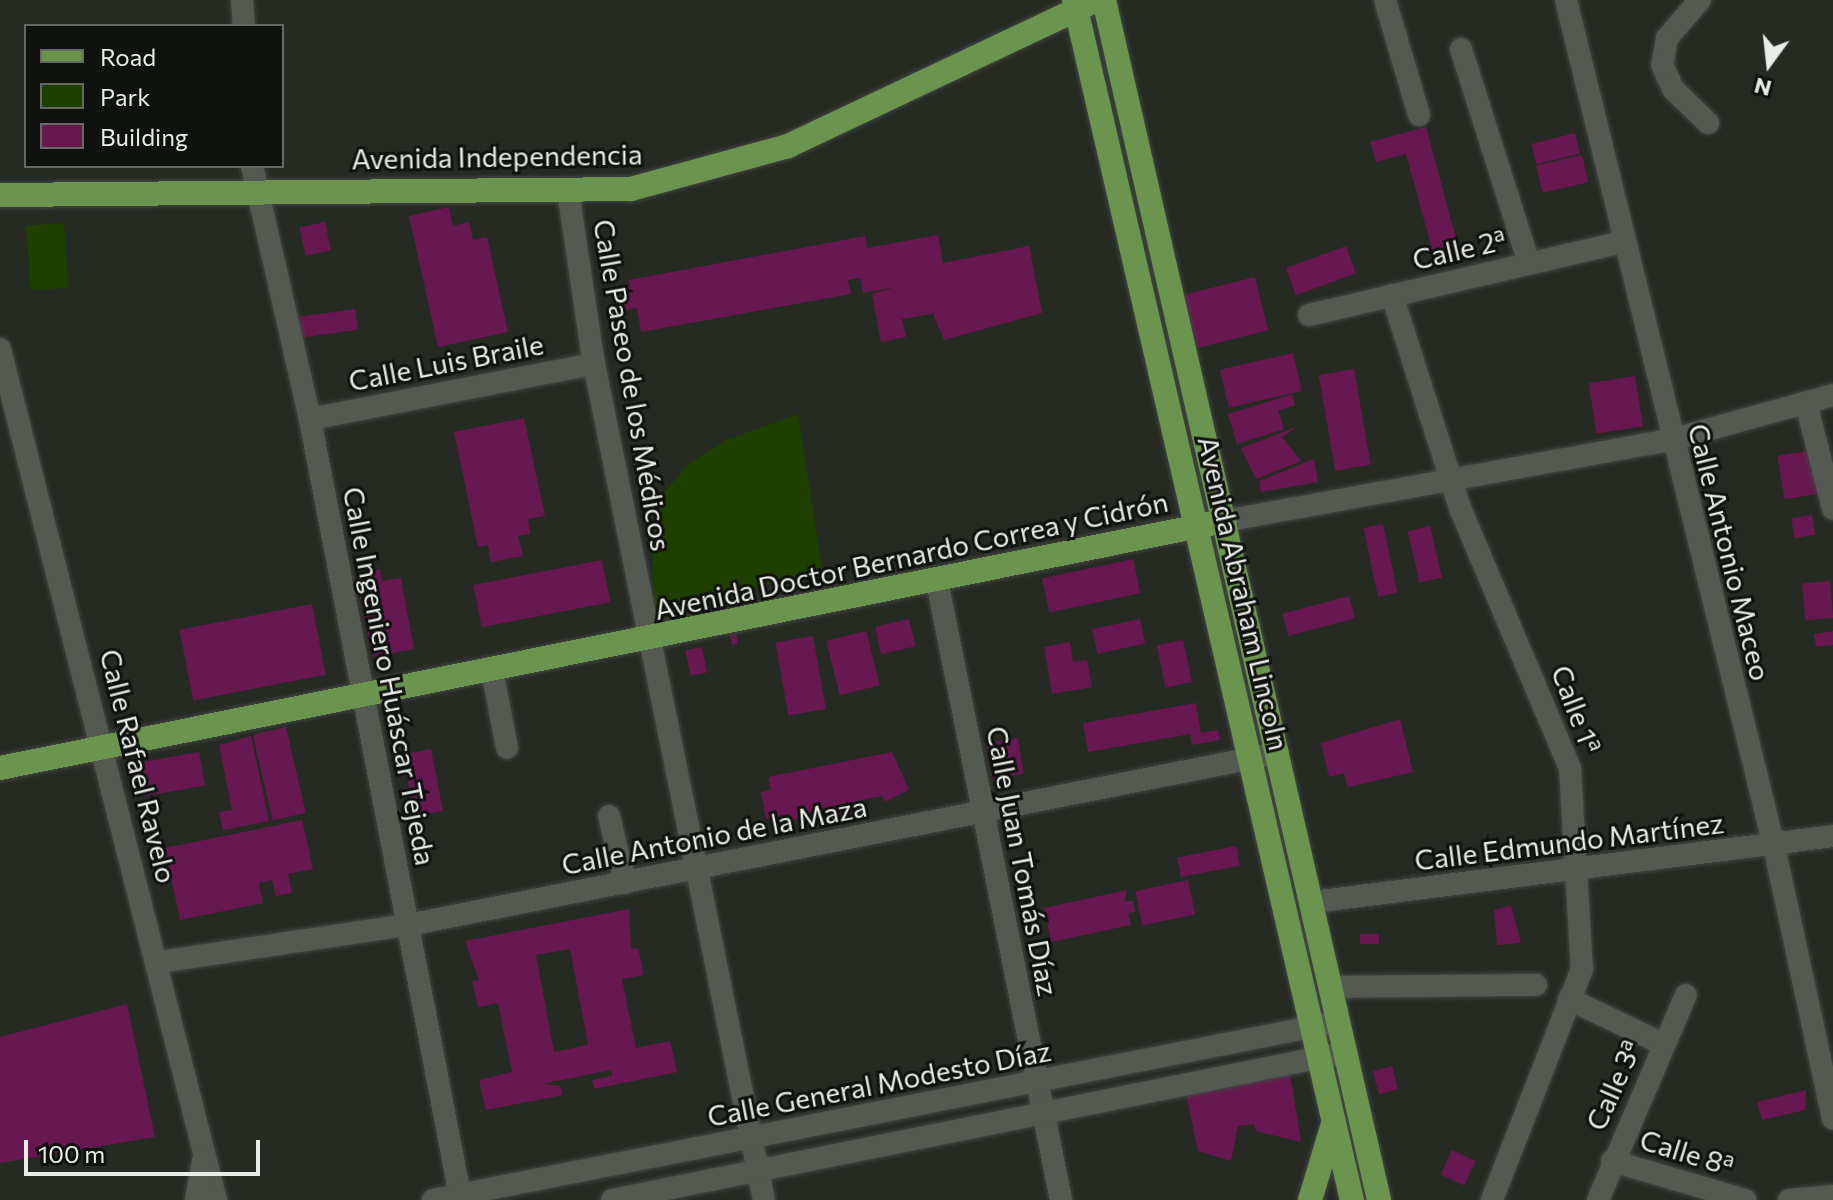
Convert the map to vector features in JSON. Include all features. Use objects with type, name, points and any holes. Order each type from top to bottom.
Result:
[{"type":"main road","name":"Avenida Independencia","points":[[0,195],[253,176],[568,191],[670,182],[788,146],[1076,5],[1102,0]]},
{"type":"main road","name":"Avenida Abraham Lincoln","points":[[1102,0],[1313,902],[1342,1053],[1379,1200]]},
{"type":"main road","name":"Avenida Abraham Lincoln","points":[[1076,5],[1199,527],[1308,1027],[1352,1200]]},
{"type":"main road","name":"Avenida Doctor Bernardo Correa y Cidrón","points":[[0,768],[649,640],[1224,521]]},
{"type":"main road","points":[[1310,1200],[1333,1120]]},
{"type":"street","points":[[242,0],[244,24]]},
{"type":"street","points":[[1385,0],[1419,115]]},
{"type":"street","name":"Calle Antonio Maceo","points":[[1566,0],[1671,440],[1774,846],[1833,1119]]},
{"type":"street","points":[[1700,0],[1667,38],[1662,65],[1673,89],[1708,123]]},
{"type":"street","points":[[1461,49],[1529,264]]},
{"type":"street","name":"Calle Ingeniero Huáscar Tejeda","points":[[253,176],[310,419],[461,1197]]},
{"type":"street","name":"Calle Paseo de los Médicos","points":[[568,191],[594,364],[649,640],[702,868],[764,1200]]},
{"type":"street","name":"Calle 2ª","points":[[1309,315],[1623,242]]},
{"type":"street","name":"Calle 1ª","points":[[1392,295],[1450,481],[1567,757],[1582,965],[1492,1200]]},
{"type":"street","name":"Calle Rafael Ravelo","points":[[0,349],[159,962],[216,1200]]},
{"type":"street","name":"Calle Luis Braile","points":[[310,419],[594,364]]},
{"type":"street","name":"Avenida Doctor Bernardo Correa y Cidrón","points":[[1224,521],[1671,440],[1833,395]]},
{"type":"street","points":[[1806,403],[1833,509]]},
{"type":"street","name":"Calle Juan Tomás Díaz","points":[[937,581],[981,813],[1061,1200]]},
{"type":"street","points":[[492,670],[507,748]]},
{"type":"street","name":"Calle Antonio de la Maza","points":[[159,962],[408,925],[1278,753]]},
{"type":"street","points":[[609,816],[625,883]]},
{"type":"street","name":"Calle Edmundo Martínez","points":[[1313,902],[1575,872],[1833,836]]},
{"type":"street","points":[[1330,987],[1536,985]]},
{"type":"street","name":"Calle 3ª","points":[[1598,1200],[1612,1161],[1686,995]]},
{"type":"street","points":[[1569,999],[1663,1044]]},
{"type":"street","name":"Calle General Modesto Díaz","points":[[433,1200],[753,1140],[1337,1022]]},
{"type":"street","points":[[612,1200],[1342,1053]]},
{"type":"street","points":[[196,1200],[204,1157]]},
{"type":"street","name":"Calle 8ª","points":[[1612,1161],[1745,1200]]},
{"type":"street","points":[[1789,1200],[1833,1196]]},
{"type":"green space","points":[[64,223],[69,288],[31,290],[26,226]]},
{"type":"green space","points":[[798,414],[823,573],[655,609],[652,547],[663,494],[688,464],[726,440]]},
{"type":"building","points":[[1426,127],[1458,246],[1433,253],[1406,154],[1376,162],[1370,142]]},
{"type":"building","points":[[1575,133],[1580,153],[1536,164],[1531,144]]},
{"type":"building","points":[[1582,155],[1588,182],[1543,193],[1536,166]]},
{"type":"building","points":[[449,207],[453,226],[469,222],[473,240],[487,237],[508,332],[438,347],[409,216]]},
{"type":"building","points":[[325,222],[331,250],[306,256],[300,227]]},
{"type":"building","points":[[938,235],[943,263],[1029,246],[1042,313],[944,340],[933,314],[902,319],[906,337],[881,342],[872,294],[896,287],[863,293],[860,278],[848,280],[851,294],[641,332],[637,308],[624,310],[620,289],[630,287],[629,280],[865,236],[867,248]]},
{"type":"building","points":[[1346,246],[1356,273],[1296,295],[1286,268]]},
{"type":"building","points":[[1255,277],[1268,330],[1197,348],[1183,295]]},
{"type":"building","points":[[355,309],[358,330],[300,338],[298,317]]},
{"type":"building","points":[[1293,353],[1302,391],[1229,408],[1220,370]]},
{"type":"building","points":[[1354,369],[1371,465],[1335,471],[1319,375]]},
{"type":"building","points":[[1635,376],[1643,426],[1597,434],[1589,383]]},
{"type":"building","points":[[1292,394],[1295,405],[1278,411],[1284,429],[1237,444],[1228,414]]},
{"type":"building","points":[[524,418],[545,516],[528,519],[530,534],[518,536],[523,556],[491,562],[488,545],[478,547],[454,432]]},
{"type":"building","points":[[1296,427],[1282,437],[1301,461],[1256,479],[1241,448]]},
{"type":"building","points":[[1814,450],[1821,493],[1784,499],[1777,456]]},
{"type":"building","points":[[1314,459],[1318,482],[1261,492],[1259,481]]},
{"type":"building","points":[[1812,515],[1815,535],[1794,538],[1791,518]]},
{"type":"building","points":[[1383,524],[1398,592],[1378,597],[1363,528]]},
{"type":"building","points":[[1430,526],[1442,578],[1420,583],[1408,531]]},
{"type":"building","points":[[1133,559],[1140,593],[1049,613],[1042,578]]},
{"type":"building","points":[[602,560],[610,602],[482,627],[473,585]]},
{"type":"building","points":[[380,569],[382,581],[401,578],[414,649],[372,657],[356,574]]},
{"type":"building","points":[[1830,581],[1833,618],[1805,620],[1802,583]]},
{"type":"building","points":[[1349,596],[1355,618],[1288,636],[1282,614]]},
{"type":"building","points":[[312,604],[326,675],[193,700],[179,630]]},
{"type":"building","points":[[909,619],[915,646],[881,654],[875,627]]},
{"type":"building","points":[[1140,619],[1145,643],[1097,654],[1092,629]]},
{"type":"building","points":[[866,631],[880,685],[840,695],[826,641]]},
{"type":"building","points":[[1833,631],[1833,645],[1816,647],[1814,634]]},
{"type":"building","points":[[736,634],[738,644],[732,645],[730,635]]},
{"type":"building","points":[[813,636],[826,709],[788,715],[776,643]]},
{"type":"building","points":[[1183,640],[1192,682],[1166,688],[1157,646]]},
{"type":"building","points":[[1070,642],[1073,662],[1087,660],[1092,687],[1052,694],[1044,647]]},
{"type":"building","points":[[702,647],[707,673],[690,676],[685,650]]},
{"type":"building","points":[[1196,703],[1201,733],[1218,730],[1220,740],[1192,745],[1190,734],[1088,752],[1083,723]]},
{"type":"building","points":[[1400,719],[1413,772],[1348,787],[1344,773],[1329,777],[1321,743]]},
{"type":"building","points":[[286,727],[306,813],[273,820],[253,735]]},
{"type":"building","points":[[251,736],[269,821],[223,830],[219,812],[232,810],[219,745]]},
{"type":"building","points":[[1018,738],[1024,774],[992,779],[986,743]]},
{"type":"building","points":[[431,749],[443,811],[415,816],[403,755]]},
{"type":"building","points":[[199,752],[205,785],[144,796],[138,763]]},
{"type":"building","points":[[892,752],[909,790],[884,802],[883,796],[861,800],[865,818],[822,827],[818,808],[792,821],[790,814],[766,819],[761,792],[771,790],[768,777]]},
{"type":"building","points":[[302,820],[313,869],[288,874],[292,893],[276,896],[272,880],[259,883],[263,903],[180,920],[165,848]]},
{"type":"building","points":[[1236,846],[1240,866],[1181,877],[1177,857]]},
{"type":"building","points":[[1188,880],[1195,914],[1142,925],[1135,891]]},
{"type":"building","points":[[1127,890],[1124,901],[1133,901],[1135,912],[1128,913],[1131,925],[1051,942],[1044,908]]},
{"type":"building","points":[[1511,906],[1521,943],[1497,945],[1494,910]]},
{"type":"building","points":[[629,909],[631,949],[638,948],[644,975],[622,979],[636,1048],[670,1041],[677,1072],[594,1089],[592,1080],[612,1076],[611,1070],[542,1084],[560,1086],[563,1095],[486,1110],[479,1080],[512,1072],[498,1003],[478,1007],[472,981],[479,980],[465,941]],"holes":[[[570,949],[588,1045],[554,1052],[536,955]]]},
{"type":"building","points":[[1360,934],[1379,934],[1379,944],[1360,944]]},
{"type":"building","points":[[127,1004],[155,1137],[0,1163],[0,1037]]},
{"type":"building","points":[[1392,1066],[1398,1089],[1379,1094],[1373,1071]]},
{"type":"building","points":[[1290,1073],[1301,1142],[1256,1131],[1254,1124],[1238,1126],[1231,1161],[1198,1151],[1186,1094]]},
{"type":"building","points":[[1806,1090],[1805,1110],[1762,1120],[1757,1102]]},
{"type":"building","points":[[1452,1150],[1476,1161],[1464,1185],[1441,1174]]}]
